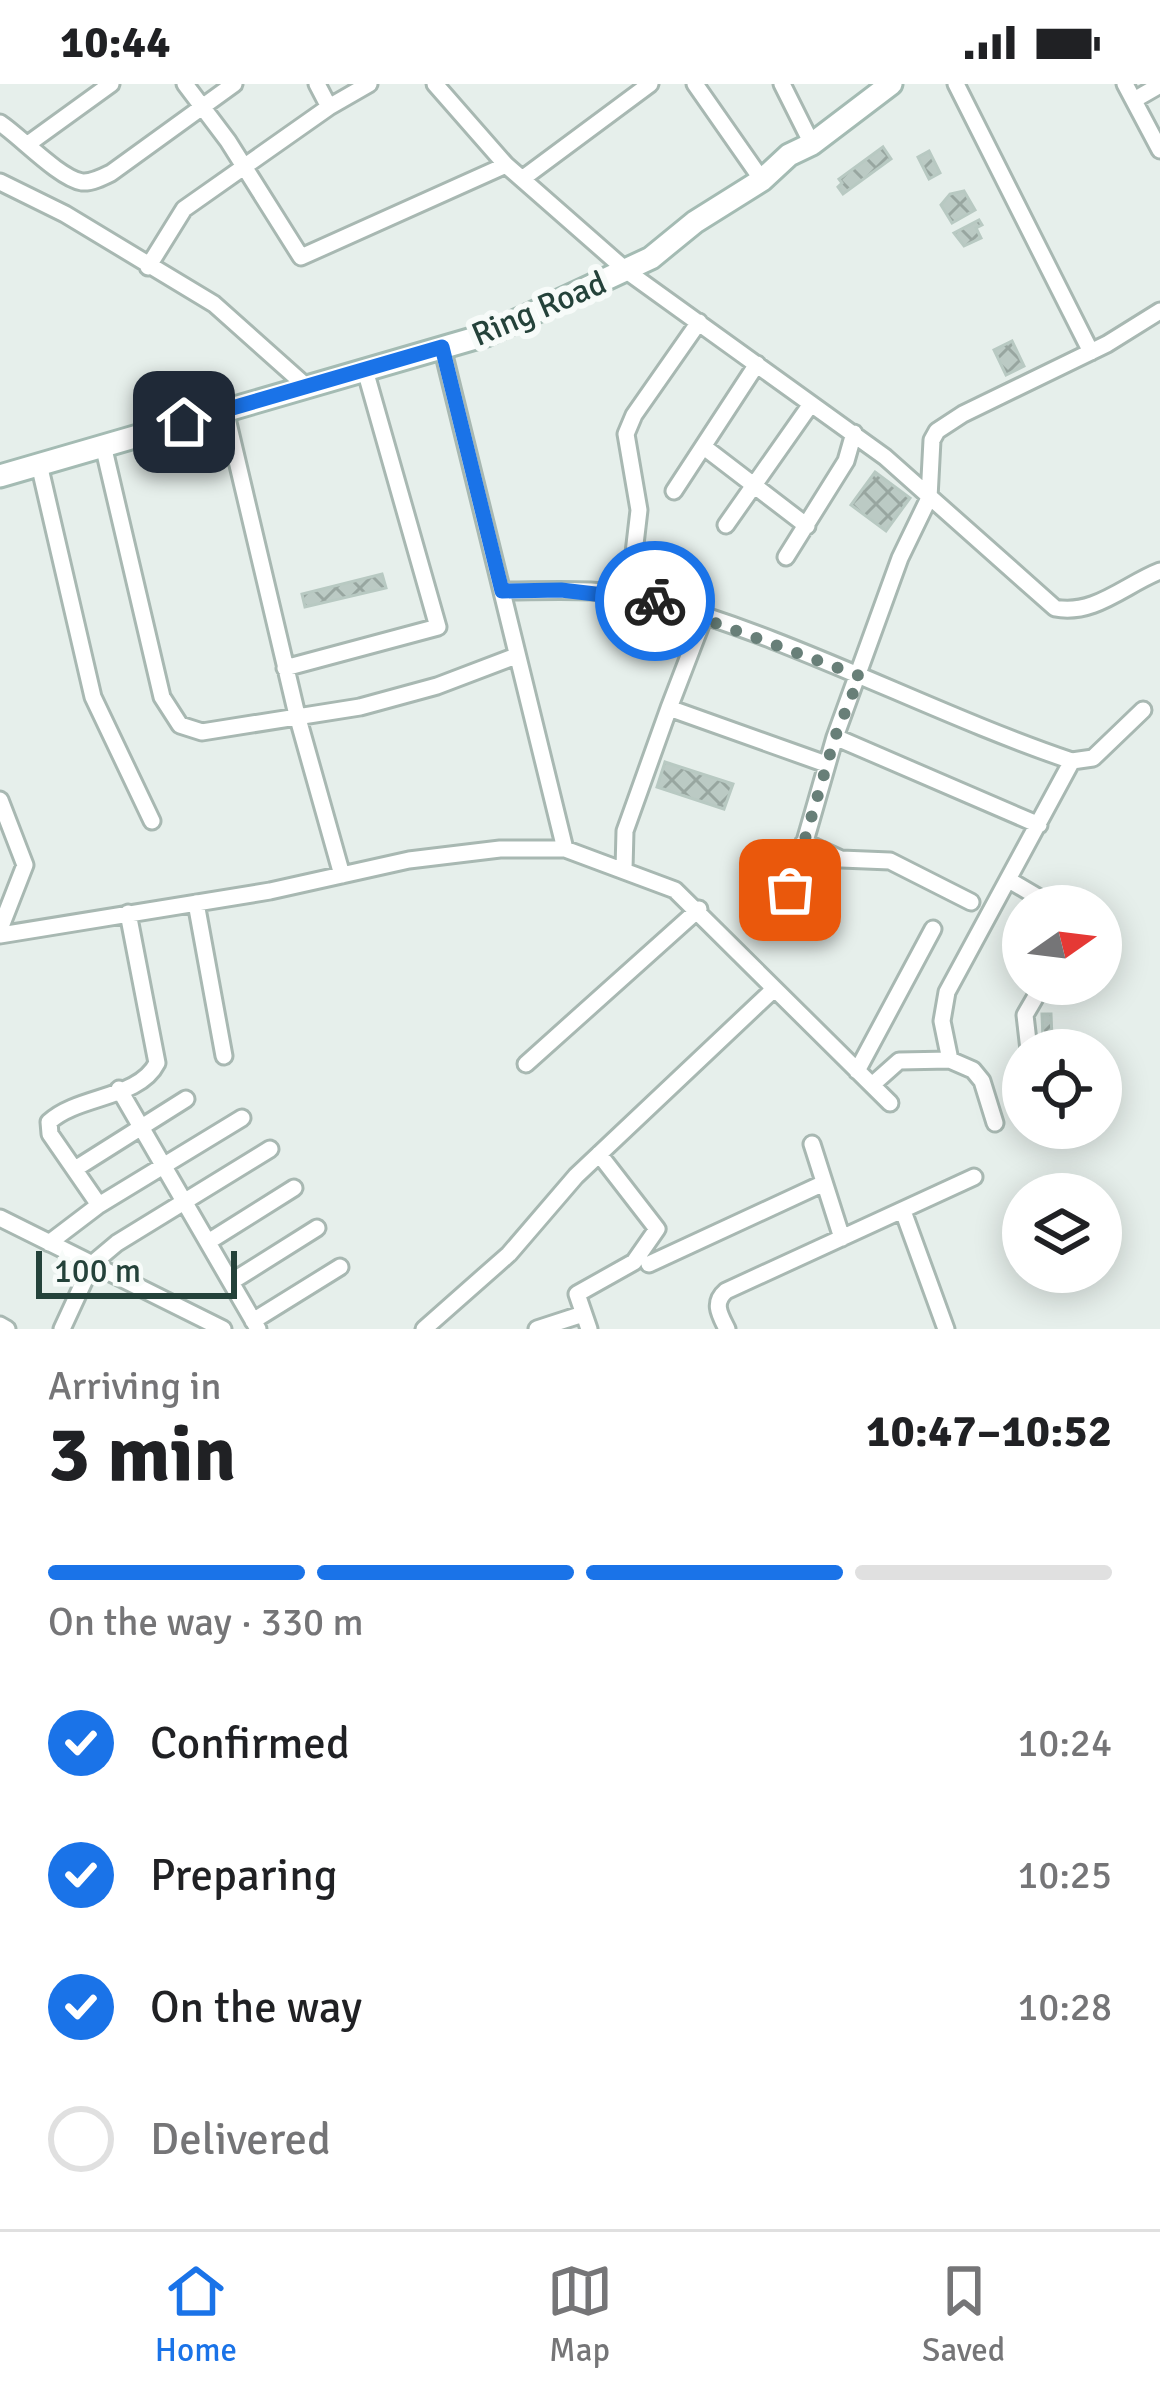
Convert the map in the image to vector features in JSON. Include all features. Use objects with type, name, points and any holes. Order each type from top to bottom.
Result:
[{"type":"main road","name":"Ring Road","points":[[0,476],[486,335],[628,272],[891,84]]},
{"type":"street","points":[[28,144],[110,84]]},
{"type":"street","points":[[184,84],[202,104],[301,257],[506,165]]},
{"type":"street","points":[[0,123],[81,182],[111,173],[234,84]]},
{"type":"street","points":[[317,84],[329,107]]},
{"type":"street","points":[[148,267],[184,208],[369,84]]},
{"type":"street","points":[[435,84],[506,165],[628,272],[885,457],[1061,610],[1089,606],[1160,571]]},
{"type":"street","points":[[522,179],[650,84]]},
{"type":"street","points":[[695,84],[762,180]]},
{"type":"street","points":[[782,84],[812,144]]},
{"type":"street","points":[[956,84],[1091,352]]},
{"type":"street","points":[[1160,86],[1130,92],[1160,150]]},
{"type":"street","points":[[0,182],[65,214],[214,304],[308,386]]},
{"type":"street","points":[[790,890],[835,737],[900,558],[929,498],[932,440],[944,424],[1091,352],[1160,311]]},
{"type":"street","points":[[629,596],[639,510],[626,434],[634,415],[699,322]]},
{"type":"street","points":[[442,347],[565,849]]},
{"type":"street","points":[[674,491],[757,364]]},
{"type":"street","points":[[285,668],[438,627],[365,370]]},
{"type":"street","points":[[726,525],[811,404]]},
{"type":"street","points":[[225,410],[285,668],[342,875]]},
{"type":"street","points":[[786,556],[846,460],[854,434]]},
{"type":"street","points":[[104,445],[162,697],[180,725],[202,732],[360,706],[437,686],[516,656]]},
{"type":"street","points":[[704,447],[807,526]]},
{"type":"street","points":[[39,464],[93,698],[152,821]]},
{"type":"street","points":[[502,591],[629,596],[704,617],[1072,761],[1093,758],[1142,710]]},
{"type":"street","points":[[624,869],[625,831],[704,617]]},
{"type":"street","points":[[669,708],[826,764]]},
{"type":"street","points":[[835,737],[1040,824]]},
{"type":"street","points":[[950,1060],[942,1021],[947,992],[1072,761]]},
{"type":"street","points":[[0,800],[7,835],[25,865],[0,932],[196,903],[428,857],[518,848],[565,849],[624,869],[675,890],[699,909],[772,990],[890,1103]]},
{"type":"street","points":[[804,842],[842,859],[890,861],[971,902]]},
{"type":"street","points":[[1009,880],[1017,885]]},
{"type":"street","points":[[196,903],[224,1056]]},
{"type":"street","points":[[526,1064],[699,909]]},
{"type":"street","points":[[99,1204],[50,1134],[49,1122],[62,1111],[147,1078],[157,1063],[128,913]]},
{"type":"street","points":[[857,1071],[933,929]]},
{"type":"street","points":[[424,1329],[509,1254],[599,1154],[772,990]]},
{"type":"street","points":[[872,1085],[899,1061],[950,1060],[973,1070],[982,1081],[995,1123]]},
{"type":"street","points":[[119,1089],[255,1325],[340,1267]]},
{"type":"street","points":[[75,1169],[186,1099]]},
{"type":"street","points":[[49,1243],[99,1204],[242,1118]]},
{"type":"street","points":[[812,1144],[842,1238]]},
{"type":"street","points":[[62,1329],[92,1264],[271,1149]]},
{"type":"street","points":[[537,1329],[586,1322],[577,1294],[634,1262],[656,1229],[599,1154]]},
{"type":"street","points":[[727,1329],[718,1306],[726,1291],[974,1177]]},
{"type":"street","points":[[649,1264],[824,1183]]},
{"type":"street","points":[[208,1241],[294,1188]]},
{"type":"street","points":[[903,1211],[946,1329]]},
{"type":"street","points":[[0,1218],[223,1329]]},
{"type":"street","points":[[231,1282],[316,1228]]},
{"type":"building","points":[[883,147],[891,159],[843,194],[839,179]]},
{"type":"building","points":[[929,151],[940,173],[929,179],[918,157]]},
{"type":"building","points":[[964,191],[975,210],[952,223],[941,205],[950,194]]},
{"type":"building","points":[[979,220],[982,225],[976,228],[981,238],[964,246],[954,233]]},
{"type":"building","points":[[1012,341],[1024,366],[1006,375],[994,350]]},
{"type":"building","points":[[875,472],[910,498],[886,531],[851,505]]},
{"type":"building","points":[[382,574],[386,588],[305,607],[302,594]]},
{"type":"building","points":[[665,762],[733,784],[724,809],[657,787]]},
{"type":"building","points":[[1042,1014],[1051,1014],[1052,1029],[1043,1029]]},
{"type":"way so far","points":[[655,601],[860,676],[835,737],[790,890]]},
{"type":"route","points":[[184,422],[442,347],[502,591],[561,590],[655,601]]}]
